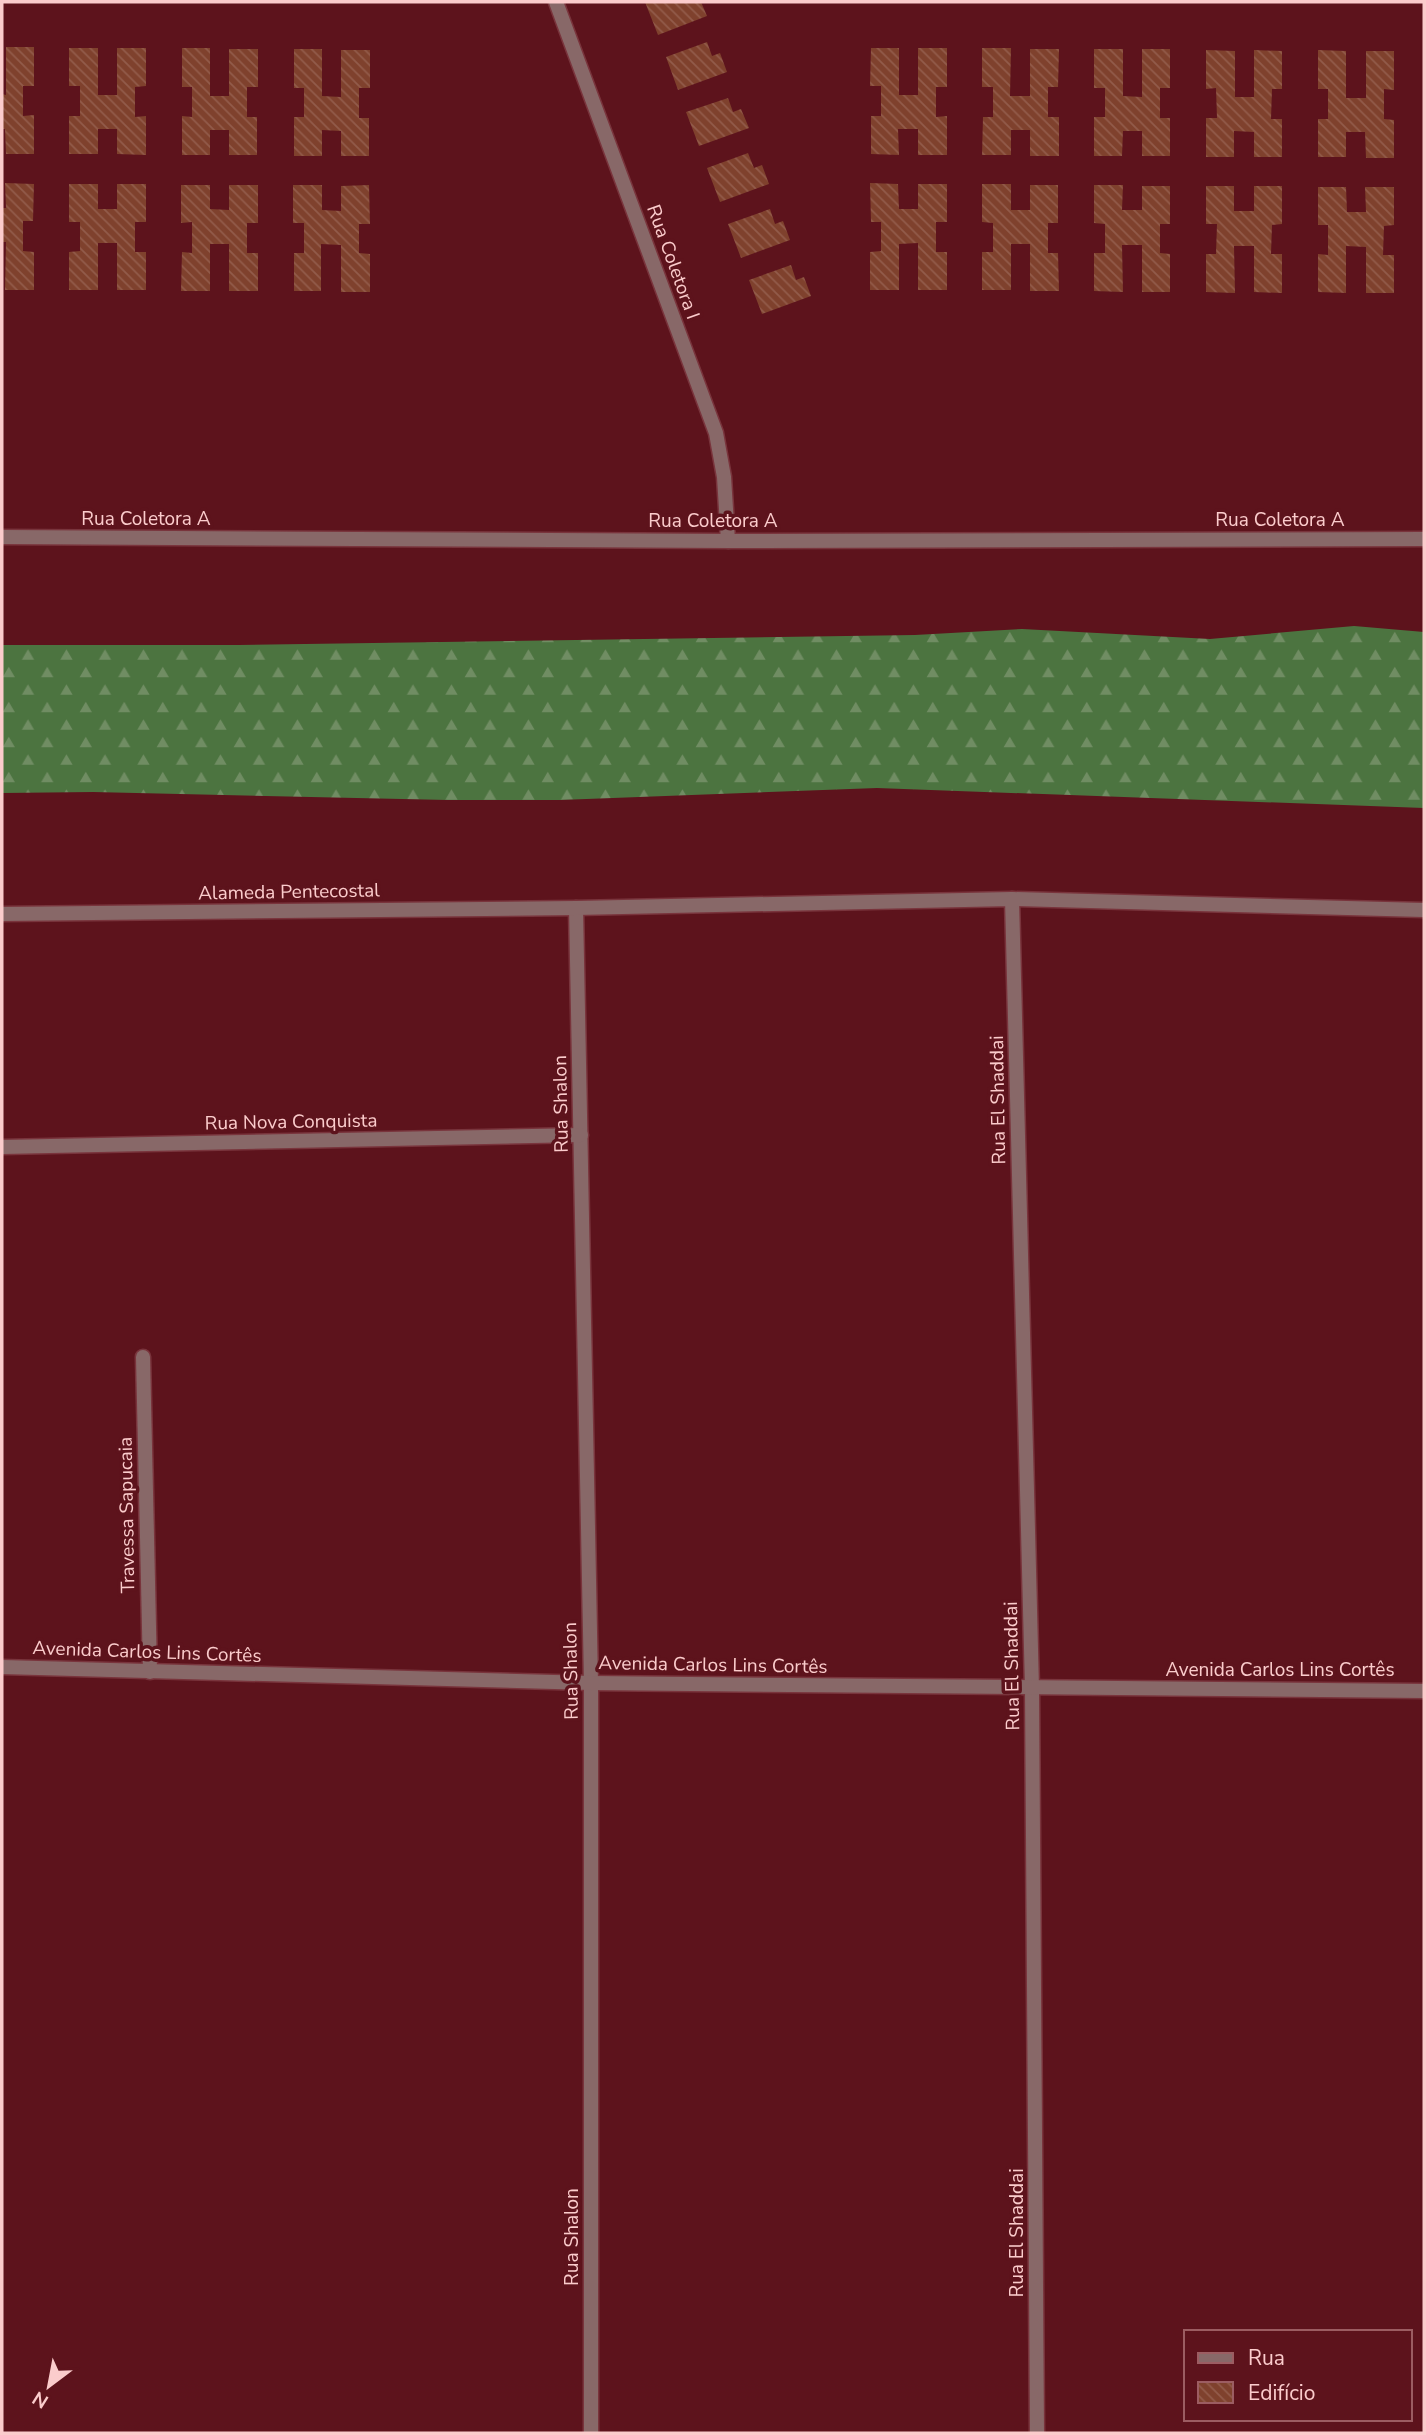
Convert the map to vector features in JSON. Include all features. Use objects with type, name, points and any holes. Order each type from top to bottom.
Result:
[{"type":"street","name":"Rua Coletora I","points":[[556,2],[716,433],[724,477],[727,541]]},
{"type":"street","name":"Rua Coletora A","points":[[2,537],[727,541],[1424,539]]},
{"type":"street","name":"Alameda Pentecostal","points":[[2,914],[576,908],[1012,899],[1424,909]]},
{"type":"street","name":"Rua El Shaddai","points":[[1012,899],[1032,1688],[1037,2433]]},
{"type":"street","name":"Rua Shalon","points":[[576,908],[591,1683],[591,2433]]},
{"type":"street","name":"Rua Nova Conquista","points":[[2,1147],[581,1135]]},
{"type":"street","name":"Travessa Sapucaia","points":[[143,1357],[150,1672]]},
{"type":"street","name":"Avenida Carlos Lins Cortês","points":[[2,1667],[591,1683],[1424,1690]]},
{"type":"green space","points":[[1354,626],[1424,632],[1424,808],[877,788],[560,800],[93,792],[2,793],[2,645],[239,645],[915,635],[1022,629],[1210,639]]},
{"type":"building","points":[[645,2],[701,2],[707,16],[658,35]]},
{"type":"building","points":[[707,42],[712,56],[720,53],[727,72],[678,90],[666,57]]},
{"type":"building","points":[[6,47],[34,47],[34,86],[23,86],[23,116],[34,115],[34,154],[6,154],[5,129],[2,129],[2,94],[6,95]]},
{"type":"building","points":[[69,48],[98,48],[98,95],[117,95],[117,48],[146,48],[146,86],[135,87],[135,117],[146,116],[146,155],[117,154],[117,129],[98,129],[98,154],[69,154],[69,116],[80,116],[80,86],[69,86]]},
{"type":"building","points":[[182,48],[210,48],[210,96],[229,96],[229,49],[258,49],[258,87],[247,87],[247,117],[257,117],[257,155],[229,155],[229,130],[210,130],[210,155],[182,155],[182,116],[192,117],[192,87],[182,87]]},
{"type":"building","points":[[871,48],[899,48],[899,95],[918,95],[918,48],[947,48],[947,87],[936,87],[936,117],[947,116],[947,155],[918,155],[918,129],[898,129],[899,155],[871,154],[871,116],[881,116],[881,86],[870,86]]},
{"type":"building","points":[[982,48],[1011,48],[1010,96],[1030,96],[1030,49],[1059,49],[1058,87],[1048,87],[1048,117],[1059,117],[1059,156],[1030,156],[1030,130],[1011,130],[1011,155],[982,155],[983,117],[993,117],[993,87],[982,87]]},
{"type":"building","points":[[294,49],[322,49],[322,96],[341,97],[341,50],[370,50],[370,88],[359,88],[359,118],[369,118],[369,156],[341,156],[341,131],[322,130],[322,156],[294,156],[294,117],[304,117],[304,88],[294,88]]},
{"type":"building","points":[[1094,49],[1123,49],[1123,96],[1142,97],[1142,49],[1170,49],[1170,88],[1160,88],[1160,118],[1170,118],[1170,156],[1142,156],[1142,131],[1123,131],[1122,156],[1094,156],[1094,117],[1105,117],[1105,88],[1094,88]]},
{"type":"building","points":[[1206,50],[1235,51],[1235,97],[1254,97],[1254,50],[1282,51],[1282,89],[1272,89],[1271,119],[1282,119],[1282,157],[1254,157],[1254,132],[1234,131],[1234,157],[1206,157],[1206,118],[1217,118],[1216,88],[1206,89]]},
{"type":"building","points":[[1318,50],[1346,51],[1346,98],[1366,98],[1366,51],[1394,51],[1394,90],[1384,89],[1384,119],[1394,120],[1394,158],[1366,158],[1365,132],[1346,132],[1346,157],[1318,157],[1318,119],[1328,119],[1328,89],[1318,89]]},
{"type":"building","points":[[728,98],[733,112],[741,109],[749,128],[699,146],[686,112]]},
{"type":"building","points":[[748,153],[754,168],[762,165],[769,184],[720,202],[707,168]]},
{"type":"building","points":[[5,183],[34,184],[33,221],[23,221],[23,251],[34,252],[34,290],[5,290],[6,242],[2,242],[2,208],[6,208]]},
{"type":"building","points":[[870,183],[898,184],[899,209],[918,209],[918,184],[947,184],[947,222],[936,222],[936,252],[947,252],[947,290],[918,290],[918,243],[899,244],[899,290],[870,290],[870,252],[881,251],[881,222],[871,222]]},
{"type":"building","points":[[69,184],[98,184],[98,209],[117,209],[117,184],[146,184],[146,222],[135,222],[135,252],[146,252],[146,290],[117,290],[117,243],[98,243],[98,290],[69,290],[69,252],[80,251],[80,222],[69,222]]},
{"type":"building","points":[[982,184],[1011,184],[1011,210],[1030,210],[1030,185],[1058,185],[1058,223],[1048,223],[1048,253],[1058,253],[1059,291],[1030,291],[1030,244],[1011,244],[1011,290],[982,290],[982,252],[993,252],[993,223],[982,222]]},
{"type":"building","points":[[181,185],[210,185],[210,209],[229,210],[229,185],[258,185],[258,223],[247,223],[247,253],[258,253],[258,291],[229,291],[229,244],[210,244],[210,291],[181,291],[182,252],[192,253],[192,222],[181,223]]},
{"type":"building","points":[[293,185],[322,185],[322,210],[341,211],[341,186],[369,185],[370,224],[359,224],[359,253],[370,254],[370,292],[341,292],[341,245],[321,244],[321,291],[294,291],[294,253],[304,253],[304,223],[293,223]]},
{"type":"building","points":[[1094,185],[1123,185],[1122,210],[1142,210],[1142,186],[1170,186],[1170,224],[1160,224],[1160,253],[1170,254],[1170,292],[1142,292],[1142,245],[1122,245],[1123,292],[1094,291],[1094,253],[1105,253],[1105,224],[1094,223]]},
{"type":"building","points":[[1206,186],[1234,186],[1234,211],[1254,211],[1254,186],[1282,186],[1282,224],[1272,225],[1271,254],[1282,254],[1282,293],[1254,292],[1254,246],[1234,246],[1235,293],[1206,292],[1206,254],[1216,254],[1217,224],[1206,224]]},
{"type":"building","points":[[1318,187],[1346,187],[1347,212],[1366,212],[1365,187],[1394,187],[1394,225],[1384,226],[1383,255],[1394,255],[1394,293],[1366,293],[1366,247],[1346,246],[1346,293],[1318,292],[1318,254],[1328,255],[1328,225],[1318,225]]},
{"type":"building","points":[[770,209],[775,224],[783,221],[790,240],[741,258],[728,224]]},
{"type":"building","points":[[791,265],[796,280],[804,277],[811,296],[762,314],[749,280]]}]
